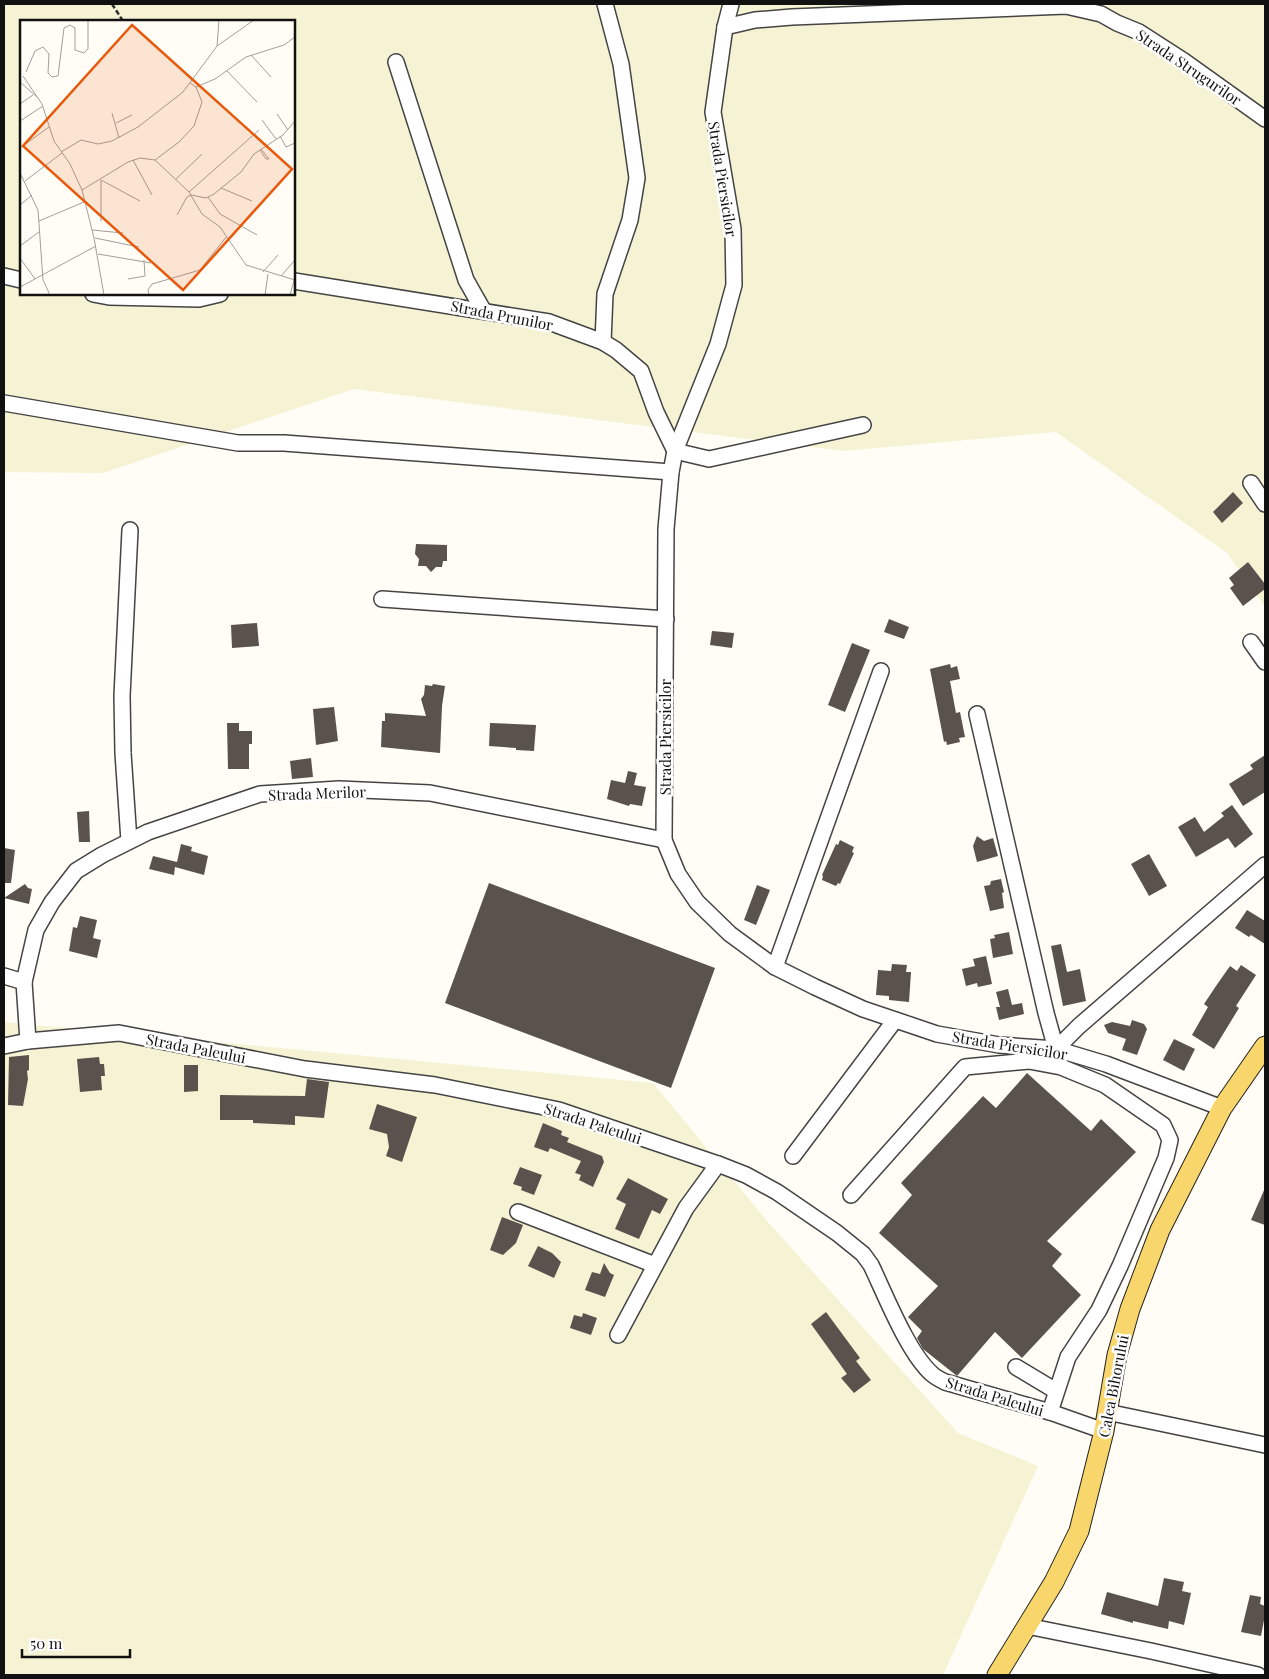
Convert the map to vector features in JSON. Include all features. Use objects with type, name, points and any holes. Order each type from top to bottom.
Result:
[{"type":"main road","name":"Calea Bihorului","points":[[997,1675],[1054,1582],[1079,1531],[1106,1422],[1117,1355],[1130,1309],[1160,1230],[1222,1108],[1265,1046]]},
{"type":"street","points":[[603,342],[605,294],[630,220],[637,178],[621,64],[606,4]]},
{"type":"street","name":"Strada Piersicilor","points":[[731,4],[725,27],[713,112],[733,229],[734,285],[718,344],[675,451],[670,472],[666,529],[664,840],[678,874],[697,902],[730,934],[775,966],[863,1009],[937,1034],[999,1045],[1056,1049],[1106,1064],[1222,1108]]},
{"type":"street","name":"Strada Strugurilor","points":[[725,27],[764,19],[1066,6],[1102,14],[1138,32],[1265,119]]},
{"type":"street","points":[[396,62],[466,280],[483,310]]},
{"type":"street","points":[[4,276],[20,280]]},
{"type":"street","name":"Strada Prunilor","points":[[295,281],[549,322],[603,342],[616,350],[641,371],[656,412],[675,451]]},
{"type":"street","points":[[98,295],[109,297],[199,299],[216,295]]},
{"type":"street","points":[[4,403],[238,443],[294,444],[670,472]]},
{"type":"street","points":[[675,451],[709,459],[863,424]]},
{"type":"street","points":[[1251,483],[1265,504]]},
{"type":"street","points":[[129,842],[123,753],[122,696],[130,530]]},
{"type":"street","points":[[382,599],[666,620]]},
{"type":"street","points":[[1251,642],[1265,662]]},
{"type":"street","points":[[775,966],[881,671]]},
{"type":"street","points":[[977,714],[1056,1049],[1265,865]]},
{"type":"street","name":"Strada Merilor","points":[[24,982],[36,930],[52,902],[76,872],[102,855],[148,832],[260,794],[339,789],[430,793],[664,840]]},
{"type":"street","points":[[4,976],[24,982],[28,1041]]},
{"type":"street","points":[[793,1156],[895,1020]]},
{"type":"street","name":"Strada Paleului","points":[[4,1046],[28,1041],[119,1033],[305,1068],[435,1085],[559,1110],[746,1175],[777,1192],[837,1233],[863,1254],[871,1265],[906,1338],[920,1361],[932,1375],[945,1382],[1050,1412],[1265,1445]]},
{"type":"street","points":[[851,1195],[965,1067],[1029,1061],[1061,1067],[1106,1085],[1163,1125],[1170,1140],[1166,1158],[1099,1310],[1068,1357],[1050,1412]]},
{"type":"street","points":[[618,1335],[686,1208],[718,1164]]},
{"type":"street","points":[[518,1212],[655,1265]]},
{"type":"street","points":[[1016,1367],[1056,1391]]},
{"type":"street","points":[[1027,1626],[1258,1675]]},
{"type":"path","points":[[112,4],[122,20]]},
{"type":"shaded area","points":[[4,4],[1265,4],[1265,607],[1227,553],[1056,432],[843,451],[354,389],[103,473],[4,472]]},
{"type":"shaded area","points":[[4,1022],[653,1083],[768,1222],[958,1433],[1038,1466],[943,1675],[4,1675]]},
{"type":"building","points":[[1233,492],[1243,503],[1222,523],[1213,512]]},
{"type":"building","points":[[416,544],[447,545],[447,561],[443,561],[442,567],[436,567],[431,572],[426,566],[418,566],[419,559],[415,554]]},
{"type":"building","points":[[1248,562],[1265,584],[1265,589],[1243,606],[1230,588],[1234,585],[1229,578]]},
{"type":"building","points":[[889,619],[909,627],[904,639],[884,632]]},
{"type":"building","points":[[257,623],[259,646],[232,648],[231,625]]},
{"type":"building","points":[[712,631],[734,633],[732,648],[710,645]]},
{"type":"building","points":[[852,643],[870,650],[845,712],[828,705]]},
{"type":"building","points":[[950,664],[951,668],[957,666],[960,679],[950,681],[956,713],[960,712],[965,737],[959,738],[960,742],[947,745],[946,741],[944,742],[930,669]]},
{"type":"building","points":[[433,684],[445,686],[442,706],[440,753],[381,747],[382,721],[385,721],[385,713],[426,716],[421,699],[424,695],[425,685],[432,686]]},
{"type":"building","points":[[334,707],[338,741],[316,745],[313,709]]},
{"type":"building","points":[[227,723],[239,723],[239,731],[252,731],[252,744],[249,744],[249,769],[228,769]]},
{"type":"building","points":[[490,723],[536,725],[534,751],[489,746]]},
{"type":"building","points":[[1265,755],[1265,792],[1243,806],[1229,784],[1253,769],[1250,765]]},
{"type":"building","points":[[311,758],[313,777],[292,779],[290,761]]},
{"type":"building","points":[[628,771],[637,773],[634,785],[646,787],[642,806],[630,804],[629,806],[607,799],[611,780],[625,783]]},
{"type":"building","points":[[1232,805],[1253,834],[1235,848],[1228,838],[1196,857],[1178,827],[1195,817],[1204,832],[1224,816],[1221,813]]},
{"type":"building","points":[[89,811],[90,842],[79,842],[77,812]]},
{"type":"building","points":[[977,836],[984,841],[993,838],[998,856],[977,862],[973,846]]},
{"type":"building","points":[[840,840],[854,847],[852,852],[854,853],[840,884],[838,883],[836,886],[822,880],[822,875],[836,844],[838,845]]},
{"type":"building","points":[[181,844],[192,847],[191,851],[208,856],[204,875],[175,867],[174,875],[149,869],[153,856],[177,862]]},
{"type":"building","points":[[4,848],[15,850],[11,883],[4,883]]},
{"type":"building","points":[[1149,854],[1167,886],[1149,896],[1131,864]]},
{"type":"building","points":[[1001,879],[1004,892],[1002,893],[1004,908],[990,911],[984,886],[990,885],[991,881]]},
{"type":"building","points":[[489,883],[715,968],[671,1088],[445,1003]]},
{"type":"building","points":[[25,884],[28,888],[32,889],[29,904],[4,898]]},
{"type":"building","points":[[757,885],[770,890],[756,925],[744,920]]},
{"type":"building","points":[[1247,910],[1265,921],[1265,944],[1235,928]]},
{"type":"building","points":[[80,916],[97,920],[93,938],[101,940],[97,958],[69,951],[73,927],[77,928]]},
{"type":"building","points":[[1009,932],[1013,954],[993,958],[990,939],[995,938],[994,935]]},
{"type":"building","points":[[1061,944],[1067,972],[1080,969],[1086,1001],[1063,1006],[1051,946]]},
{"type":"building","points":[[986,956],[992,984],[978,987],[977,983],[966,986],[962,969],[975,966],[973,959]]},
{"type":"building","points":[[892,964],[907,965],[906,972],[911,972],[909,1002],[889,1000],[889,996],[876,995],[878,970],[891,971]]},
{"type":"building","points":[[1241,965],[1256,975],[1236,1006],[1239,1008],[1214,1049],[1192,1035],[1208,1007],[1204,1004],[1230,966],[1237,971]]},
{"type":"building","points":[[1008,989],[1012,1005],[1022,1003],[1024,1014],[999,1020],[996,1007],[1000,1007],[996,992]]},
{"type":"building","points":[[1132,1020],[1144,1024],[1147,1029],[1137,1055],[1122,1050],[1126,1039],[1108,1033],[1104,1025],[1112,1022],[1130,1026]]},
{"type":"building","points":[[1174,1039],[1195,1049],[1184,1071],[1163,1060]]},
{"type":"building","points":[[29,1055],[28,1079],[23,1106],[8,1105],[9,1057]]},
{"type":"building","points":[[99,1057],[100,1064],[104,1064],[105,1076],[101,1076],[102,1090],[80,1092],[77,1059]]},
{"type":"building","points":[[184,1065],[198,1065],[198,1091],[184,1092]]},
{"type":"building","points":[[1027,1073],[1091,1131],[1101,1119],[1136,1152],[1047,1241],[1062,1254],[1052,1266],[1081,1295],[1022,1358],[995,1332],[957,1376],[923,1349],[917,1338],[922,1331],[908,1317],[938,1286],[879,1233],[912,1195],[901,1183],[983,1096],[996,1108]]},
{"type":"building","points":[[307,1079],[329,1082],[324,1118],[295,1116],[295,1125],[253,1123],[253,1120],[220,1120],[220,1095],[305,1096]]},
{"type":"building","points":[[377,1104],[417,1117],[402,1162],[386,1156],[389,1147],[387,1134],[369,1129]]},
{"type":"building","points":[[543,1123],[562,1131],[561,1135],[569,1138],[567,1142],[602,1156],[604,1162],[593,1187],[579,1180],[581,1175],[575,1173],[581,1161],[550,1148],[548,1152],[534,1147]]},
{"type":"building","points":[[520,1167],[542,1175],[534,1195],[521,1190],[522,1187],[513,1184]]},
{"type":"building","points":[[628,1178],[668,1199],[660,1214],[652,1210],[639,1239],[615,1229],[626,1204],[616,1199]]},
{"type":"building","points":[[1265,1188],[1265,1225],[1251,1220]]},
{"type":"building","points":[[502,1217],[523,1225],[516,1243],[503,1255],[490,1250]]},
{"type":"building","points":[[538,1246],[552,1253],[561,1262],[554,1278],[528,1266]]},
{"type":"building","points":[[604,1263],[610,1273],[614,1275],[605,1297],[585,1290],[592,1272],[600,1274]]},
{"type":"building","points":[[826,1312],[860,1358],[856,1361],[871,1380],[854,1393],[841,1378],[847,1374],[811,1324]]},
{"type":"building","points":[[583,1313],[597,1318],[591,1335],[570,1328],[574,1315],[582,1317]]},
{"type":"building","points":[[1164,1578],[1184,1582],[1182,1591],[1191,1593],[1184,1625],[1169,1621],[1168,1629],[1133,1621],[1133,1623],[1101,1614],[1107,1592],[1158,1606]]},
{"type":"building","points":[[1250,1595],[1261,1597],[1260,1604],[1265,1606],[1261,1636],[1241,1632]]}]
